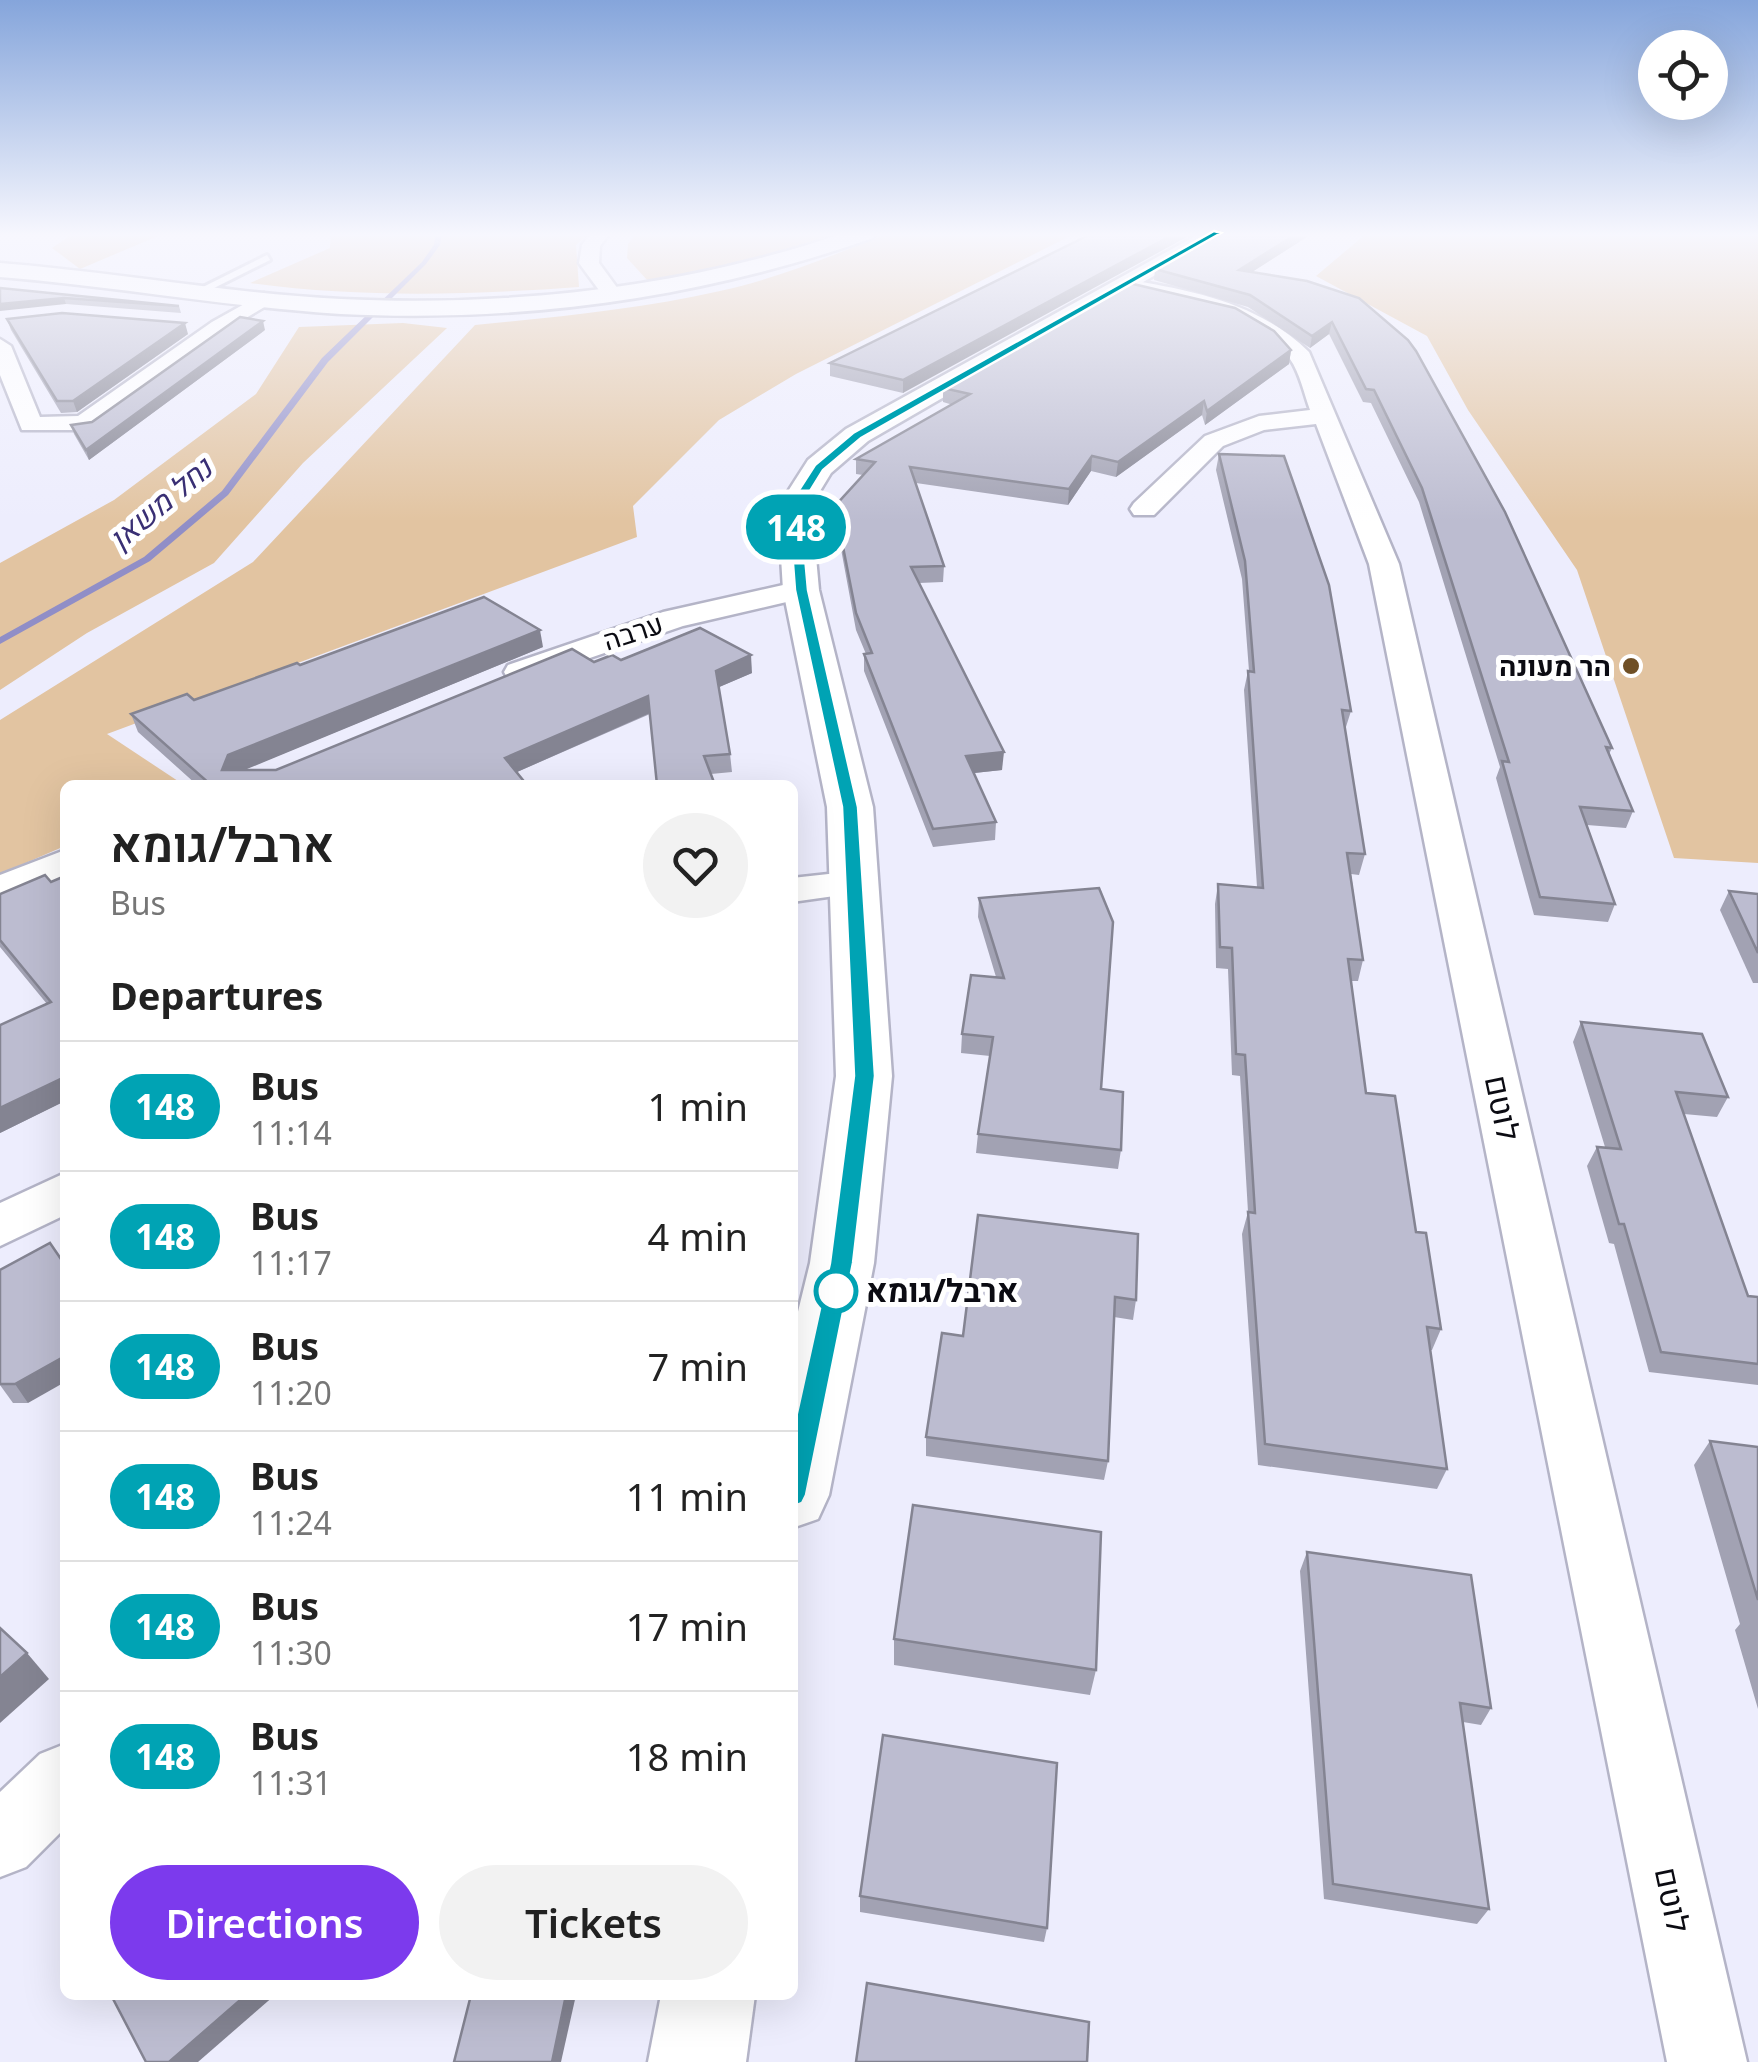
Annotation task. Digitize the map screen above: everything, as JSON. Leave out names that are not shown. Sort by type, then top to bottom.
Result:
[{"type":"street","points":[[0,346],[31,425],[84,423],[214,329]]},
{"type":"street","points":[[798,1467],[842,1263],[864,1076],[850,807],[801,590],[796,524],[801,496],[819,468],[857,435],[1045,329]]},
{"type":"street","name":"לוטם","points":[[1272,329],[1301,357],[1384,564],[1708,2062]]},
{"type":"street","points":[[1144,509],[1214,441],[1259,423],[1326,416]]},
{"type":"street","name":"ערבה","points":[[482,688],[554,658],[674,619],[801,590]]},
{"type":"street","points":[[0,889],[60,864]]},
{"type":"street","points":[[798,889],[856,882]]},
{"type":"street","points":[[0,1226],[60,1195]]},
{"type":"street","points":[[0,1842],[60,1784]]},
{"type":"street","points":[[697,2062],[707,2000]]},
{"type":"shaded area","points":[[298,329],[446,329],[303,463],[214,563],[87,633],[0,690],[0,563],[114,500],[256,394]]},
{"type":"shaded area","points":[[471,329],[885,329],[796,374],[719,420],[633,506],[637,537],[107,734],[176,780],[60,780],[60,848],[0,874],[0,720],[253,562]]},
{"type":"shaded area","points":[[1414,329],[1758,329],[1758,863],[1674,858],[1577,570],[1468,410],[1427,336]]},
{"type":"building","points":[[13,329],[176,329],[73,401],[57,401]]},
{"type":"building","points":[[223,329],[252,329],[86,450],[71,425],[92,422]]},
{"type":"building","points":[[898,329],[997,329],[903,380],[830,363]]},
{"type":"building","points":[[1047,329],[1271,329],[1291,350],[1207,411],[1204,401],[1118,462],[1092,456],[1069,489],[910,467],[944,566],[911,567],[1004,752],[966,756],[996,822],[933,829],[864,654],[872,653],[856,613],[835,506],[875,462],[856,459],[970,394],[943,388]]},
{"type":"building","points":[[1302,329],[1322,329],[1312,336]]},
{"type":"building","points":[[1336,329],[1395,329],[1408,340],[1505,512],[1612,748],[1606,747],[1633,811],[1580,807],[1615,904],[1540,897],[1502,761],[1509,762],[1422,488],[1374,390],[1366,389]]},
{"type":"building","points":[[1219,454],[1284,456],[1329,585],[1351,711],[1342,710],[1365,854],[1347,853],[1363,960],[1348,959],[1366,1093],[1395,1096],[1416,1232],[1426,1233],[1441,1329],[1427,1327],[1447,1469],[1265,1444],[1248,1212],[1255,1213],[1245,1055],[1236,1054],[1232,948],[1220,947],[1218,884],[1263,888],[1248,671],[1254,672],[1245,561]]},
{"type":"building","points":[[484,597],[540,630],[228,755],[222,770],[276,770],[572,649],[594,662],[612,655],[621,660],[700,628],[751,655],[716,671],[730,754],[704,756],[713,780],[656,780],[648,696],[505,758],[523,780],[205,780],[131,714],[187,694],[194,700]]},
{"type":"building","points":[[45,875],[51,882],[60,878],[60,1079],[0,1108],[0,1025],[51,1002],[0,940],[0,894]]},
{"type":"building","points":[[1099,888],[1113,922],[1101,1089],[1123,1092],[1121,1150],[978,1134],[993,1037],[962,1034],[971,975],[1004,978],[979,898]]},
{"type":"building","points":[[1729,891],[1758,894],[1758,953]]},
{"type":"building","points":[[1581,1022],[1702,1034],[1728,1097],[1676,1092],[1748,1296],[1758,1297],[1758,1364],[1661,1352],[1597,1147],[1621,1149]]},
{"type":"building","points":[[978,1215],[1138,1234],[1136,1300],[1115,1297],[1108,1461],[926,1437],[942,1333],[963,1336]]},
{"type":"building","points":[[50,1243],[60,1258],[60,1359],[15,1384],[0,1384],[0,1270]]},
{"type":"building","points":[[1710,1441],[1758,1447],[1758,1600]]},
{"type":"building","points":[[913,1505],[1101,1532],[1096,1670],[894,1639]]},
{"type":"building","points":[[1307,1552],[1471,1575],[1491,1708],[1460,1703],[1489,1909],[1333,1884]]},
{"type":"building","points":[[0,1628],[27,1653],[0,1677]]},
{"type":"building","points":[[883,1735],[1057,1763],[1047,1928],[860,1896]]},
{"type":"building","points":[[867,1983],[1089,2022],[1087,2062],[856,2062]]},
{"type":"building","points":[[114,2000],[240,2000],[169,2062],[146,2062]]},
{"type":"building","points":[[470,2000],[565,2000],[552,2062],[454,2062]]},
{"type":"waterway","name":"נחל משאן","points":[[0,641],[147,559],[225,493],[325,360],[356,329]]},
{"type":"bus line","name":"148","points":[[798,1467],[842,1263],[864,1076],[850,807],[801,590],[796,524],[801,496],[819,468],[857,435],[1046,329]]},
{"type":"place","name":"הר מעונה","points":[[1631,666]]},
{"type":"place","name":"ארבל/גומא","points":[[836,1291]]}]
